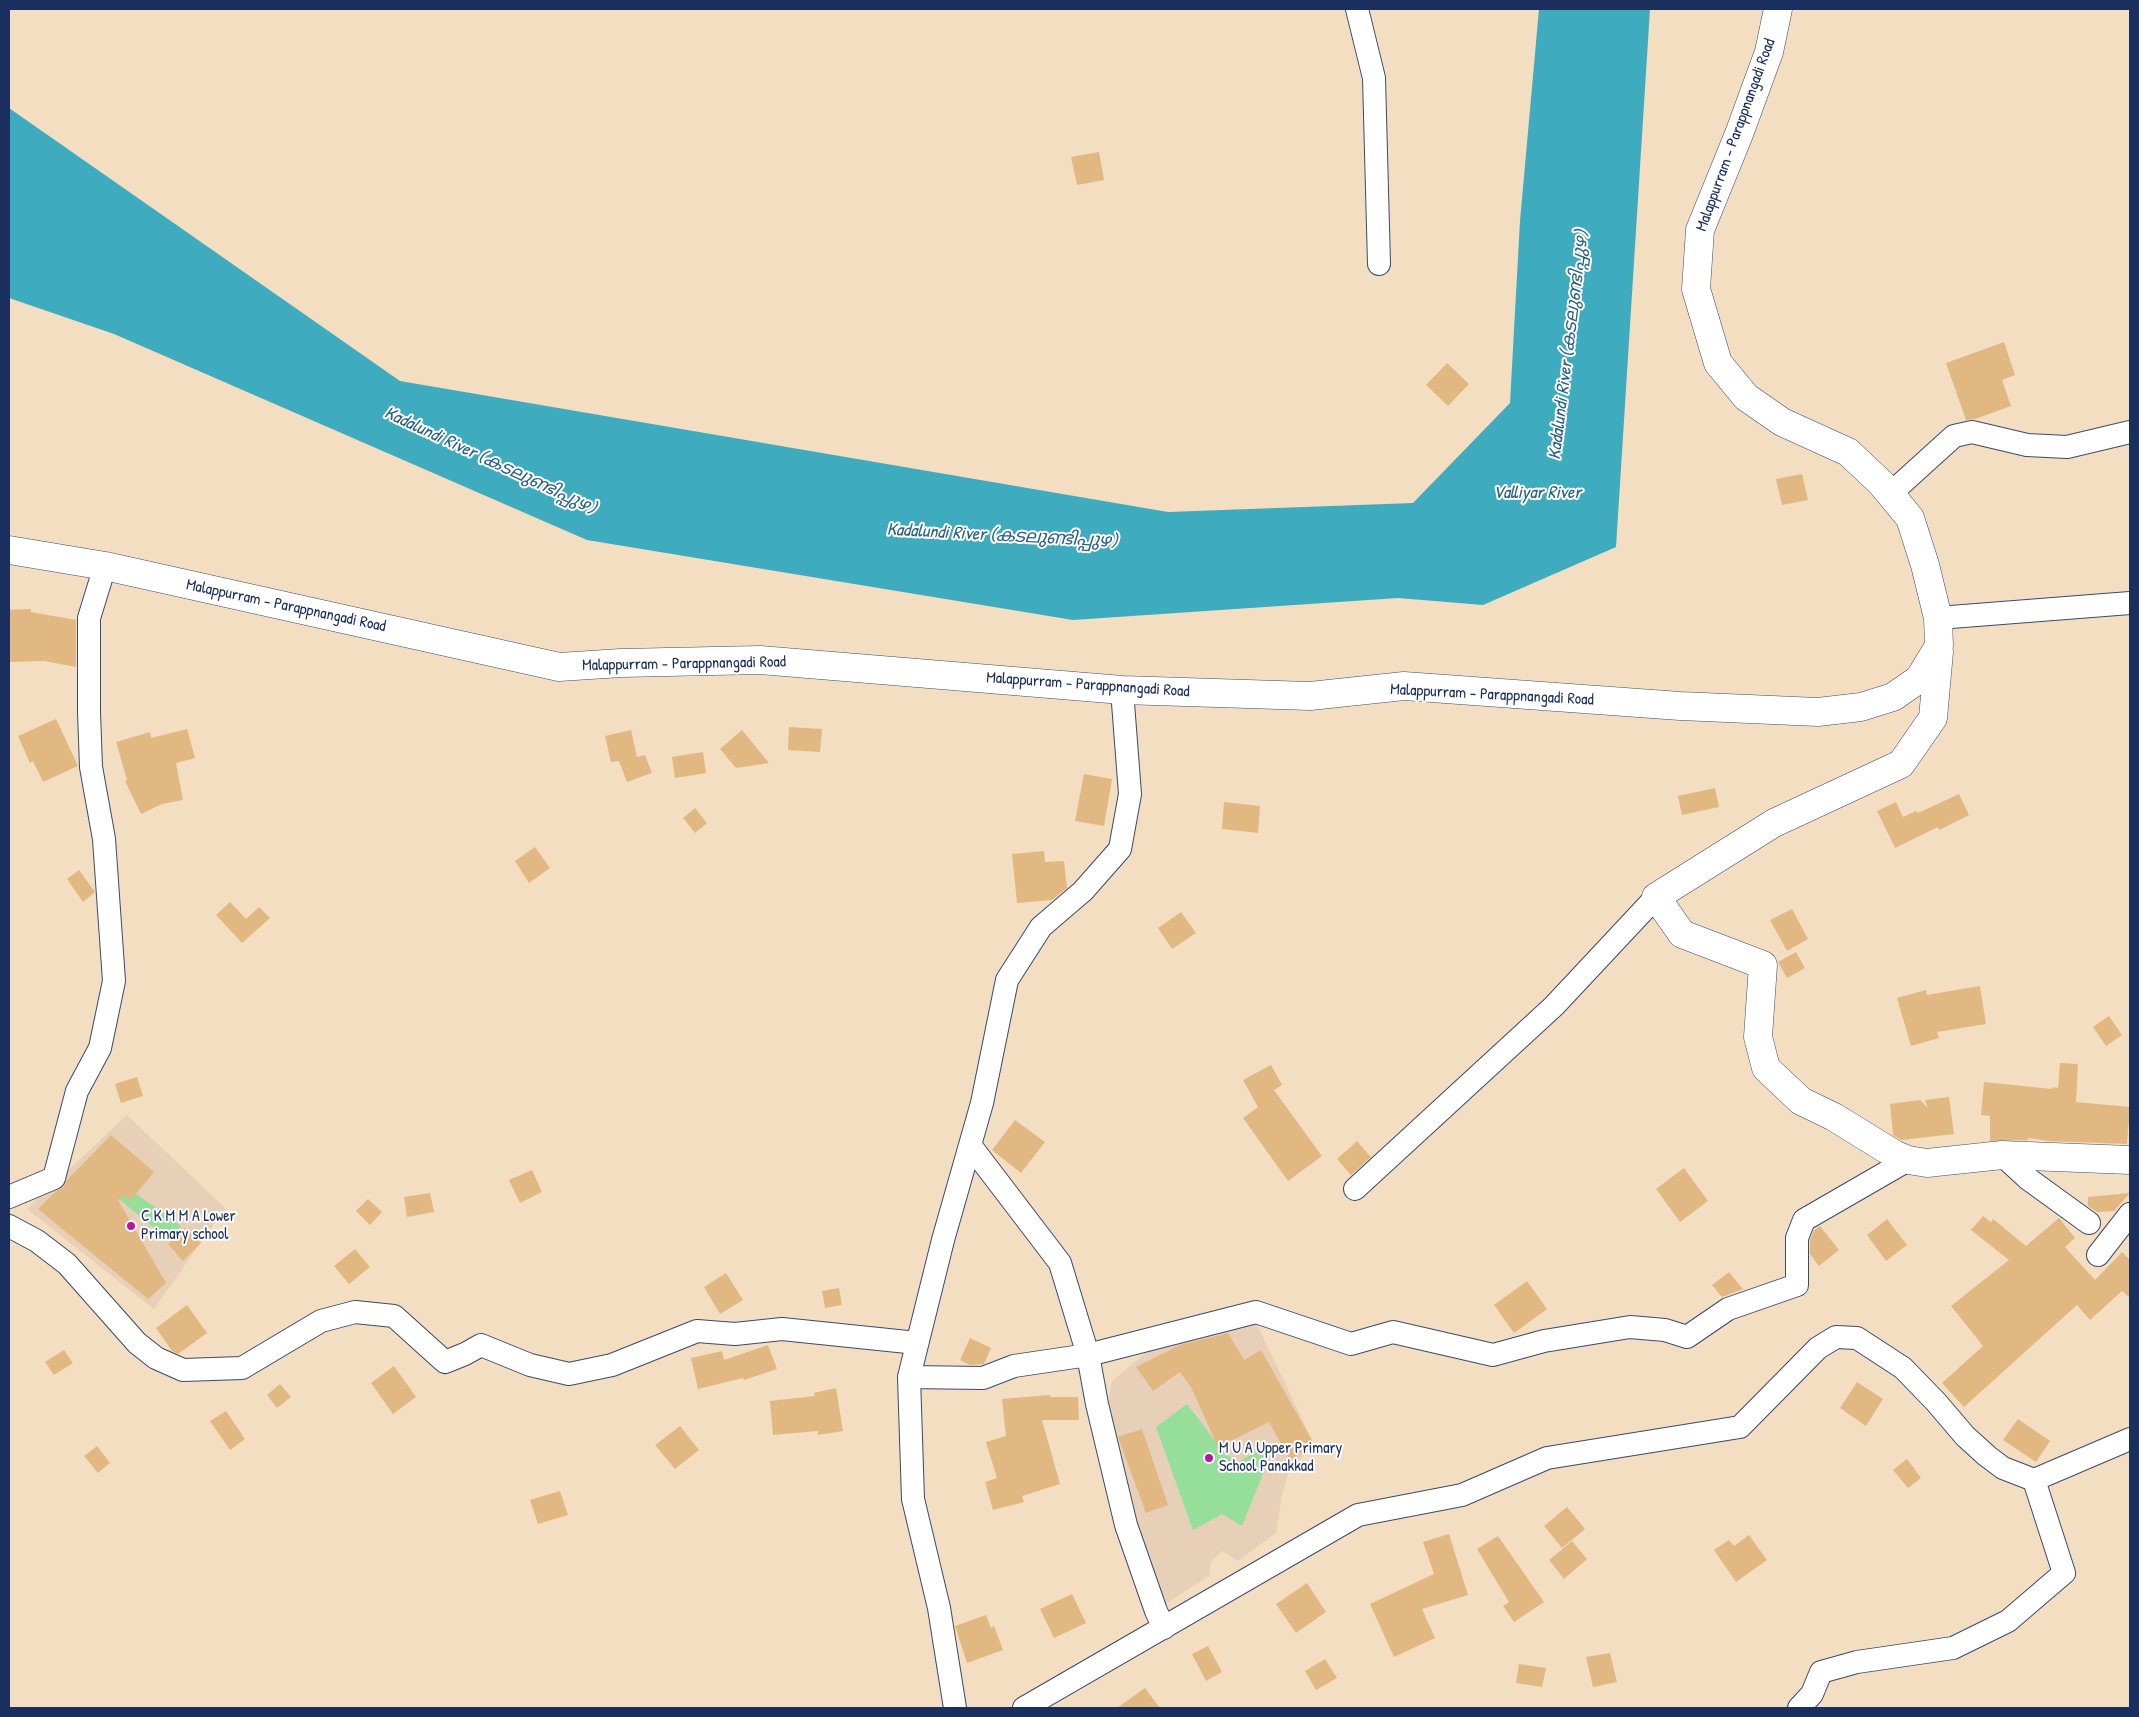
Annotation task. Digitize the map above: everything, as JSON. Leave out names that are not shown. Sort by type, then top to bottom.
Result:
[{"type":"main road","name":"Malappurram - Parappnangadi Road","points":[[9,550],[105,566],[559,668],[621,663],[760,660],[1122,690],[1310,696],[1404,686],[1680,706],[1818,712],[1861,706],[1892,697],[1919,680],[1939,646],[1938,618],[1925,565],[1910,518],[1890,494],[1848,452],[1782,422],[1746,397],[1718,363],[1696,289],[1700,230],[1739,134],[1769,52],[1778,9]]},
{"type":"main road","points":[[1939,646],[1933,718],[1901,764],[1774,823],[1656,898],[1682,934],[1763,965],[1758,1037],[1766,1068],[1801,1101],[1834,1117],[1894,1154],[1908,1160],[1927,1163],[2002,1155],[2130,1160]]},
{"type":"street","points":[[1357,9],[1374,78],[1379,264]]},
{"type":"street","points":[[1890,494],[1954,436],[1972,432],[2027,445],[2067,447],[2130,432]]},
{"type":"street","points":[[9,1197],[54,1178],[77,1091],[100,1048],[114,981],[104,839],[91,767],[89,712],[89,618],[105,566]]},
{"type":"street","points":[[1938,618],[2130,603]]},
{"type":"street","points":[[955,1708],[939,1608],[912,1499],[909,1377],[982,1103],[1007,980],[1041,927],[1082,891],[1120,849],[1130,794],[1122,690]]},
{"type":"street","points":[[1355,1189],[1554,1006],[1656,898]]},
{"type":"street","points":[[970,1145],[1060,1263],[1088,1355],[1097,1404],[1126,1526],[1156,1611],[1164,1628]]},
{"type":"street","points":[[2002,1155],[2027,1178],[2089,1223]]},
{"type":"street","points":[[909,1377],[983,1378],[1014,1366],[1088,1355],[1256,1312],[1351,1344],[1393,1332],[1493,1355],[1544,1341],[1630,1328],[1666,1330],[1687,1337],[1728,1309],[1797,1285],[1797,1238],[1804,1220],[1908,1160]]},
{"type":"street","points":[[2098,1255],[2130,1214]]},
{"type":"street","points":[[9,1226],[37,1241],[68,1264],[137,1343],[156,1358],[182,1370],[242,1368],[321,1321],[355,1312],[394,1316],[445,1362],[481,1345],[530,1365],[568,1374],[612,1365],[697,1331],[735,1334],[782,1329],[917,1343]]},
{"type":"street","points":[[1024,1708],[1358,1515],[1462,1495],[1547,1458],[1740,1427],[1818,1348],[1836,1337],[1857,1338],[1903,1368],[1965,1436],[1986,1456],[2002,1468],[2034,1480],[2130,1439]]},
{"type":"street","points":[[1799,1708],[1812,1694],[1821,1672],[1857,1662],[1953,1648],[2008,1621],[2064,1573],[2034,1480]]},
{"type":"shaded area","name":"C K M M A Lower Primary school","points":[[127,1115],[225,1208],[154,1309],[27,1209]]},
{"type":"shaded area","name":"M U A Upper Primary School Panakkad","points":[[1252,1314],[1314,1444],[1288,1473],[1276,1533],[1238,1561],[1222,1551],[1211,1562],[1209,1576],[1164,1605],[1138,1537],[1106,1416],[1112,1381],[1162,1339]]},
{"type":"green space","points":[[109,1174],[181,1226],[166,1238],[101,1184]]},
{"type":"green space","points":[[1187,1404],[1225,1454],[1238,1462],[1259,1450],[1268,1461],[1242,1526],[1222,1514],[1193,1530],[1156,1427]]},
{"type":"water","name":"Valliyar River","points":[[1539,9],[1650,9],[1616,547],[1483,605],[1398,598],[1073,620],[587,540],[114,334],[9,298],[9,108],[400,381],[1168,512],[1413,503],[1510,403],[1520,221]]},
{"type":"building","points":[[1099,152],[1104,180],[1077,185],[1071,157]]},
{"type":"building","points":[[2004,342],[2015,375],[2002,380],[2011,406],[1975,419],[1966,420],[1946,363]]},
{"type":"building","points":[[1447,363],[1469,384],[1448,406],[1426,385]]},
{"type":"building","points":[[1802,474],[1808,500],[1782,505],[1776,479]]},
{"type":"building","points":[[31,609],[31,612],[76,620],[76,667],[44,661],[9,662],[9,610]]},
{"type":"building","points":[[56,719],[78,766],[43,782],[33,761],[30,763],[18,736]]},
{"type":"building","points":[[789,727],[822,729],[820,752],[788,750]]},
{"type":"building","points":[[187,729],[195,758],[176,763],[183,800],[162,804],[141,814],[125,781],[127,780],[116,742],[150,732],[151,738]]},
{"type":"building","points":[[631,730],[637,757],[645,755],[652,773],[627,782],[619,761],[611,762],[605,736]]},
{"type":"building","points":[[742,730],[769,763],[736,768],[720,749]]},
{"type":"building","points":[[703,752],[706,773],[675,778],[672,757]]},
{"type":"building","points":[[1084,774],[1112,779],[1104,826],[1075,821]]},
{"type":"building","points":[[1715,788],[1719,807],[1682,815],[1678,796]]},
{"type":"building","points":[[1959,794],[1969,815],[1939,830],[1938,827],[1895,848],[1877,811],[1896,802],[1903,817],[1916,811],[1918,813]]},
{"type":"building","points":[[1224,802],[1260,806],[1258,833],[1222,829]]},
{"type":"building","points":[[695,808],[707,823],[695,833],[683,818]]},
{"type":"building","points":[[535,847],[550,868],[529,883],[515,861]]},
{"type":"building","points":[[1044,851],[1045,862],[1064,861],[1067,888],[1052,900],[1017,903],[1012,854]]},
{"type":"building","points":[[79,870],[95,892],[83,902],[67,879]]},
{"type":"building","points":[[230,902],[246,919],[259,907],[270,918],[242,943],[216,915]]},
{"type":"building","points":[[1792,909],[1808,939],[1787,951],[1770,920]]},
{"type":"building","points":[[1181,912],[1196,933],[1172,949],[1158,928]]},
{"type":"building","points":[[1796,952],[1805,968],[1787,978],[1778,962]]},
{"type":"building","points":[[1980,986],[1986,1024],[1937,1032],[1939,1038],[1911,1046],[1897,998],[1926,990],[1927,995]]},
{"type":"building","points":[[2109,1016],[2122,1035],[2106,1046],[2093,1027]]},
{"type":"building","points":[[2060,1063],[2078,1064],[2076,1102],[2130,1107],[2127,1144],[2049,1141],[2028,1138],[2028,1140],[1990,1141],[1990,1116],[1981,1115],[1984,1082],[2058,1088]]},
{"type":"building","points":[[1271,1065],[1282,1085],[1274,1090],[1322,1156],[1288,1181],[1243,1118],[1258,1107],[1243,1080]]},
{"type":"building","points":[[137,1077],[143,1096],[121,1103],[115,1084]]},
{"type":"building","points":[[1949,1097],[1954,1134],[1901,1140],[1893,1135],[1890,1104],[1920,1100],[1928,1108],[1925,1100]]},
{"type":"building","points":[[1015,1120],[1045,1142],[1021,1173],[992,1150]]},
{"type":"building","points":[[111,1135],[154,1172],[130,1201],[125,1195],[118,1200],[166,1283],[148,1299],[38,1209],[56,1191],[64,1187],[67,1180]]},
{"type":"building","points":[[1357,1141],[1371,1157],[1351,1175],[1337,1159]]},
{"type":"building","points":[[1684,1168],[1708,1201],[1680,1222],[1656,1189]]},
{"type":"building","points":[[532,1170],[542,1192],[520,1203],[509,1180]]},
{"type":"building","points":[[430,1193],[434,1212],[407,1217],[404,1197]]},
{"type":"building","points":[[2130,1193],[2114,1211],[2097,1212],[2088,1206],[2088,1197]]},
{"type":"building","points":[[368,1199],[382,1212],[370,1225],[356,1211]]},
{"type":"building","points":[[1983,1216],[1991,1222],[1993,1219],[2026,1246],[2059,1218],[2075,1238],[2065,1247],[2095,1280],[2122,1252],[2130,1260],[2130,1298],[2122,1291],[2090,1320],[2077,1305],[1964,1407],[1942,1383],[1983,1346],[1951,1306],[2009,1260],[1971,1230]]},
{"type":"building","points":[[1887,1219],[1907,1245],[1886,1261],[1867,1235]]},
{"type":"building","points":[[1820,1226],[1839,1250],[1819,1266],[1810,1254],[1810,1240],[1814,1230]]},
{"type":"building","points":[[184,1228],[201,1243],[183,1261],[168,1244]]},
{"type":"building","points":[[355,1249],[370,1267],[349,1284],[334,1266]]},
{"type":"building","points":[[1729,1272],[1743,1289],[1722,1297],[1712,1285]]},
{"type":"building","points":[[726,1273],[743,1300],[720,1314],[704,1287]]},
{"type":"building","points":[[1527,1281],[1547,1309],[1514,1333],[1494,1305]]},
{"type":"building","points":[[839,1288],[842,1305],[825,1308],[822,1291]]},
{"type":"building","points":[[187,1305],[207,1333],[178,1354],[172,1351],[156,1328]]},
{"type":"building","points":[[1228,1333],[1244,1360],[1261,1350],[1314,1444],[1290,1460],[1269,1422],[1218,1447],[1191,1387],[1180,1372],[1153,1391],[1136,1367],[1180,1345]]},
{"type":"building","points":[[970,1338],[991,1348],[984,1364],[970,1365],[960,1360]]},
{"type":"building","points":[[768,1345],[777,1369],[744,1380],[743,1378],[698,1389],[691,1358],[722,1351],[724,1360]]},
{"type":"building","points":[[64,1350],[73,1363],[54,1375],[45,1362]]},
{"type":"building","points":[[394,1366],[416,1397],[393,1414],[371,1383]]},
{"type":"building","points":[[1857,1382],[1883,1399],[1866,1426],[1840,1408]]},
{"type":"building","points":[[280,1384],[291,1397],[277,1408],[267,1395]]},
{"type":"building","points":[[836,1388],[843,1431],[818,1435],[818,1431],[773,1435],[770,1401],[815,1396],[814,1393]]},
{"type":"building","points":[[1050,1395],[1050,1397],[1078,1397],[1079,1420],[1042,1420],[1060,1484],[1022,1496],[1024,1502],[993,1510],[985,1482],[997,1478],[986,1442],[1006,1436],[1002,1399]]},
{"type":"building","points":[[226,1411],[245,1439],[230,1450],[210,1421]]},
{"type":"building","points":[[2018,1419],[2050,1441],[2036,1462],[2003,1440]]},
{"type":"building","points":[[680,1426],[699,1450],[675,1469],[655,1445]]},
{"type":"building","points":[[1142,1429],[1168,1505],[1146,1513],[1118,1437]]},
{"type":"building","points":[[97,1446],[110,1463],[98,1473],[84,1456]]},
{"type":"building","points":[[1907,1459],[1921,1478],[1908,1488],[1893,1470]]},
{"type":"building","points":[[560,1491],[568,1515],[538,1524],[530,1500]]},
{"type":"building","points":[[1567,1507],[1585,1529],[1562,1548],[1544,1526]]},
{"type":"building","points":[[1449,1534],[1468,1595],[1422,1609],[1435,1638],[1394,1657],[1370,1604],[1434,1574],[1423,1542]]},
{"type":"building","points":[[1749,1535],[1767,1560],[1736,1582],[1714,1550],[1729,1540],[1734,1546]]},
{"type":"building","points":[[1498,1536],[1544,1602],[1514,1622],[1503,1606],[1509,1602],[1477,1549]]},
{"type":"building","points":[[1572,1541],[1587,1559],[1564,1579],[1549,1560]]},
{"type":"building","points":[[1307,1583],[1326,1612],[1296,1633],[1276,1604]]},
{"type":"building","points":[[1072,1594],[1086,1623],[1054,1638],[1040,1609]]},
{"type":"building","points":[[986,1615],[991,1628],[994,1626],[1003,1650],[967,1663],[955,1626]]},
{"type":"building","points":[[1208,1646],[1222,1672],[1206,1681],[1192,1654]]},
{"type":"building","points":[[1610,1653],[1617,1682],[1593,1687],[1586,1657]]},
{"type":"building","points":[[1325,1659],[1337,1678],[1316,1690],[1305,1671]]},
{"type":"building","points":[[1519,1664],[1546,1668],[1542,1687],[1516,1683]]},
{"type":"building","points":[[1145,1688],[1160,1708],[1117,1708]]},
{"type":"place","name":"C K M M A Lower Primary school","points":[[131,1226]]},
{"type":"place","name":"M U A Upper Primary School Panakkad","points":[[1209,1458]]},
{"type":"water label","name":"Kadalundi River (കടലുണ്ടിപ്പുഴ)","points":[[1569,345]]},
{"type":"water label","name":"Kadalundi River (കടലുണ്ടിപ്പുഴ)","points":[[490,461]]},
{"type":"water label","name":"Kadalundi River (കടലുണ്ടിപ്പുഴ)","points":[[1002,536]]}]
